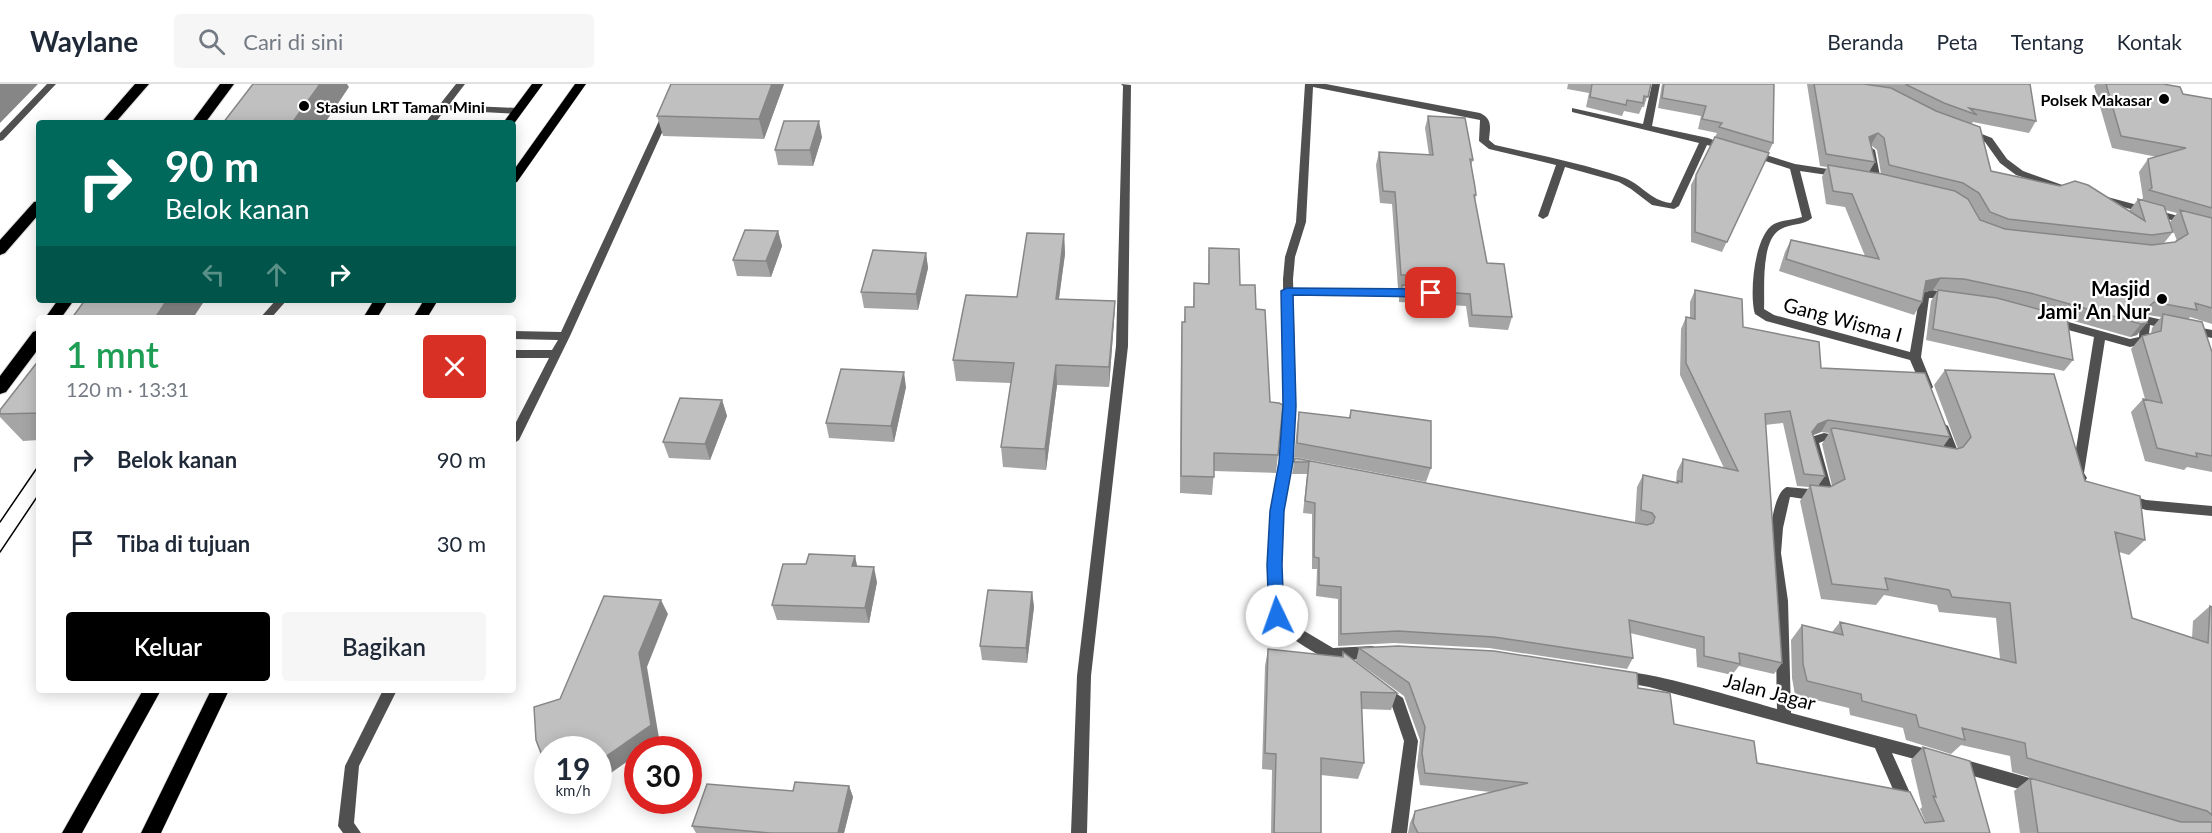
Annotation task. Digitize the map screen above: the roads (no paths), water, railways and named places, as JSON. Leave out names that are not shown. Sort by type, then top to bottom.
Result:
[{"type":"highway","points":[[111,120],[142,84]]},
{"type":"highway","points":[[200,120],[227,84]]},
{"type":"highway","points":[[0,250],[36,208]]},
{"type":"highway","points":[[0,388],[36,340]]},
{"type":"main road","points":[[511,120],[538,84]]},
{"type":"main road","points":[[516,175],[581,84]]},
{"type":"main road","points":[[72,833],[150,693]]},
{"type":"main road","points":[[151,833],[219,693]]},
{"type":"street","points":[[0,138],[52,84]]},
{"type":"street","points":[[433,120],[461,84]]},
{"type":"street","points":[[516,434],[565,336],[680,84]]},
{"type":"street","points":[[1079,833],[1084,676],[1122,346],[1127,86],[1125,84]]},
{"type":"street","points":[[1350,668],[1332,654],[1296,633],[1277,616],[1274,565],[1277,511],[1292,463],[1287,291],[1290,257],[1301,222],[1311,84],[1477,115],[1484,118],[1486,123],[1484,141],[1486,144],[1625,180],[1645,198],[1657,204],[1674,206],[1705,140]]},
{"type":"street","points":[[1647,126],[1656,84]]},
{"type":"street","points":[[444,107],[518,111]]},
{"type":"street","points":[[1575,110],[1705,140],[1794,167],[1853,177]]},
{"type":"street","points":[[1955,128],[1989,140],[1996,155],[2009,169],[2020,175],[2077,191]]},
{"type":"street","points":[[1864,179],[1881,182],[1870,150]]},
{"type":"street","points":[[1543,216],[1561,164]]},
{"type":"street","name":"Gang Wisma I","points":[[1794,167],[1807,218],[1797,224],[1780,225],[1769,232],[1762,249],[1759,311],[1770,318],[1915,357]]},
{"type":"street","points":[[2089,195],[2212,228]]},
{"type":"street","points":[[2160,213],[2164,224]]},
{"type":"street","points":[[1287,291],[1431,293]]},
{"type":"street","points":[[1932,399],[1915,357],[1924,296],[1926,294],[1962,297]]},
{"type":"street","points":[[268,315],[279,303]]},
{"type":"street","points":[[2042,319],[2130,343],[2140,343],[2144,340],[2145,320],[2212,334]]},
{"type":"street","points":[[516,335],[565,336]]},
{"type":"street","points":[[2089,485],[2082,481],[2078,474],[2100,335]]},
{"type":"street","points":[[516,354],[556,354]]},
{"type":"street","points":[[1927,456],[1946,458],[1951,453],[1939,419]]},
{"type":"street","points":[[1784,716],[1781,601],[1775,553],[1777,528],[1784,495],[1791,492],[1824,495],[1827,493],[1813,443],[1815,440],[1824,437],[1856,443]]},
{"type":"street","points":[[2112,495],[2146,505],[2212,511]]},
{"type":"street","points":[[1332,654],[1384,651]]},
{"type":"street","name":"Jalan Jagar","points":[[1603,674],[1648,681],[1784,716],[2054,792]]},
{"type":"street","points":[[1369,681],[1398,702],[1411,741],[1399,833]]},
{"type":"street","points":[[353,833],[346,826],[352,766],[388,693]]},
{"type":"street","points":[[1880,742],[1920,833]]},
{"type":"tram line","points":[[0,522],[36,469]]},
{"type":"tram line","points":[[0,552],[36,498]]},
{"type":"place","name":"Polsek Makasar","points":[[2164,99]]},
{"type":"place","name":"Stasiun LRT Taman Mini","points":[[304,106]]},
{"type":"place","name":"Masjid Jami' An Nur","points":[[2162,299]]}]
